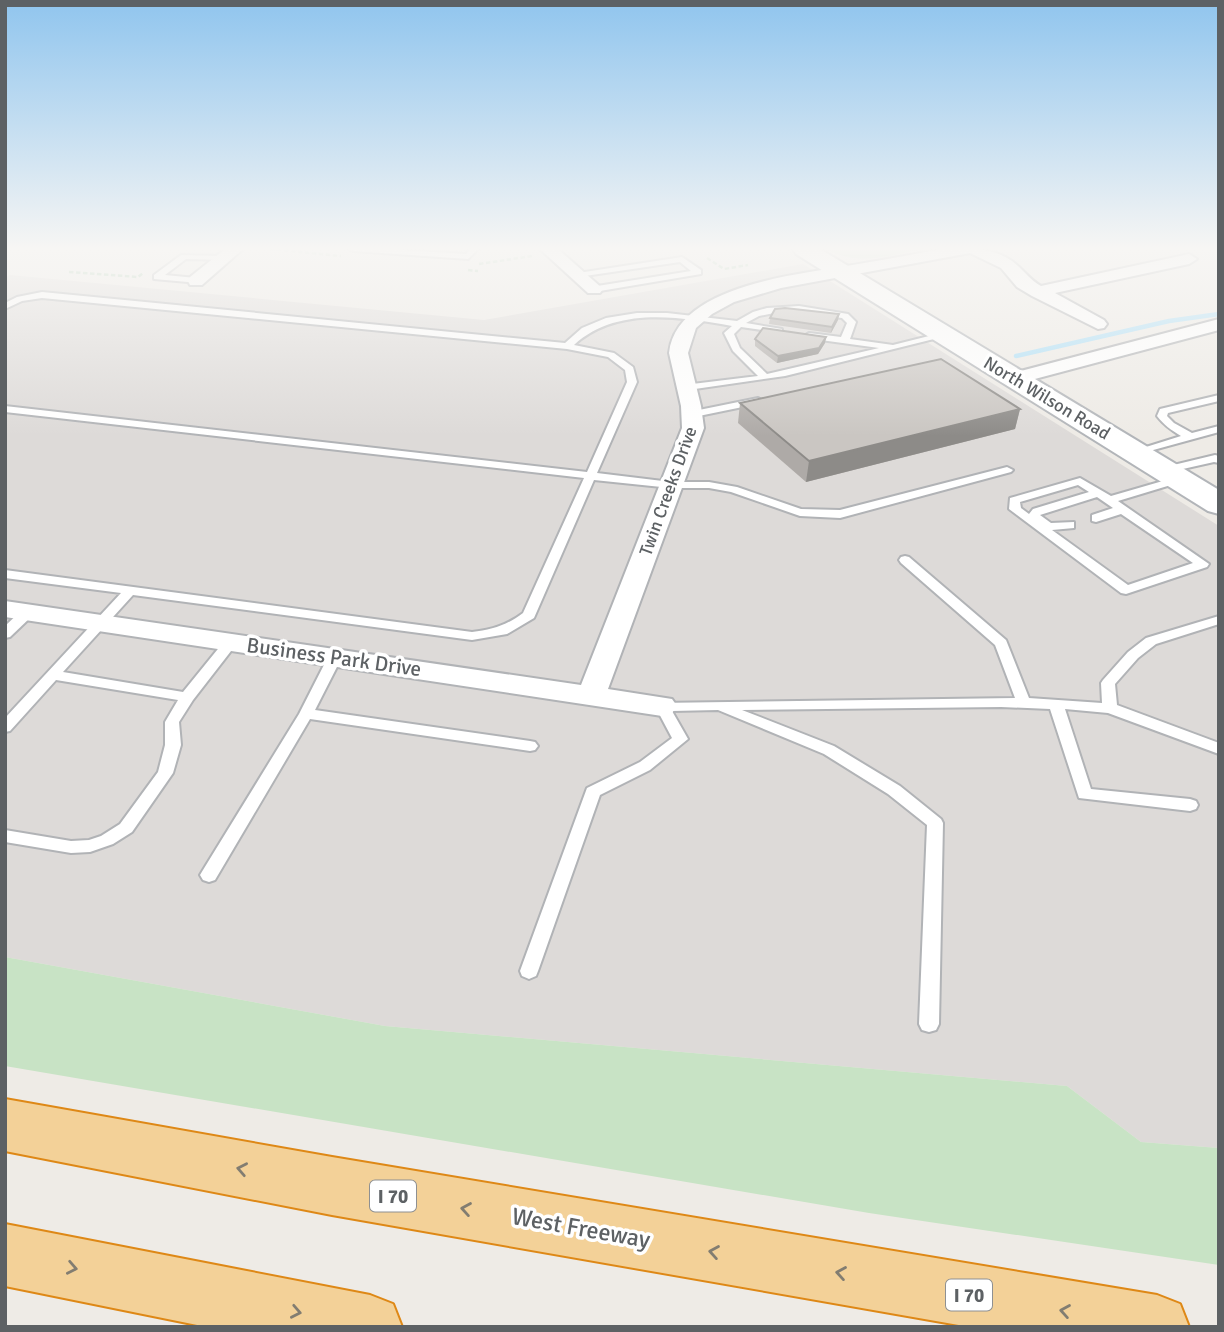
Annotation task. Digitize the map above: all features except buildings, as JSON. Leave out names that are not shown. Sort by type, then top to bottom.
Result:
[{"type":"highway","name":"West Freeway","points":[[5,1125],[332,1186],[1157,1327]]},
{"type":"highway","points":[[5,1255],[370,1327]]},
{"type":"main road","name":"North Wilson Road","points":[[905,311],[1219,504]]},
{"type":"street","points":[[695,319],[706,311]]},
{"type":"street","points":[[1074,311],[1098,324]]},
{"type":"street","name":"Twin Creeks Drive","points":[[592,694],[693,428],[694,414],[678,357],[678,345],[695,319]]},
{"type":"street","points":[[1016,378],[1219,324]]},
{"type":"street","name":"Business Park Drive","points":[[16,611],[662,706]]},
{"type":"lane","points":[[5,573],[129,592],[472,636],[491,635],[511,629],[529,615],[632,382],[630,369],[611,355],[567,346],[208,311]]},
{"type":"lane","points":[[761,311],[736,325],[729,333],[731,342],[765,377]]},
{"type":"lane","points":[[817,311],[845,316],[852,322],[844,341]]},
{"type":"lane","points":[[567,346],[578,334],[612,320],[646,315],[695,319],[790,333]]},
{"type":"lane","points":[[804,335],[891,347]]},
{"type":"lane","points":[[688,387],[725,385],[828,365],[944,335]]},
{"type":"lane","points":[[694,414],[775,397]]},
{"type":"lane","points":[[1191,437],[1170,425],[1162,416],[1164,411],[1219,398]]},
{"type":"lane","points":[[5,409],[671,485],[709,485],[733,489],[800,512],[840,514],[1007,470]]},
{"type":"lane","points":[[1135,452],[1219,429]]},
{"type":"lane","points":[[1109,500],[1217,458]]},
{"type":"lane","points":[[1080,481],[1109,500],[1203,564],[1126,590],[1015,509],[1014,500],[1080,481]]},
{"type":"lane","points":[[1070,525],[1056,528],[1045,526],[1034,515],[1037,511],[1098,492]]},
{"type":"lane","points":[[1096,517],[1123,509]]},
{"type":"lane","points":[[905,560],[1000,643],[1024,703]]},
{"type":"lane","points":[[5,727],[129,592]]},
{"type":"lane","points":[[5,634],[16,611]]},
{"type":"lane","points":[[1110,708],[1108,683],[1133,655],[1151,641],[1219,620]]},
{"type":"lane","points":[[5,836],[71,847],[90,846],[125,828],[153,793],[164,773],[173,745],[172,722],[187,696],[231,642]]},
{"type":"lane","points":[[209,875],[306,714],[335,657]]},
{"type":"lane","points":[[52,675],[187,696]]},
{"type":"lane","points":[[529,971],[593,792],[645,766],[680,738],[662,706],[1024,703],[1110,708],[1219,750]]},
{"type":"lane","points":[[1056,704],[1085,794],[1190,804]]},
{"type":"lane","points":[[716,705],[829,750],[894,790],[935,823],[929,1024]]},
{"type":"lane","points":[[306,714],[530,746]]},
{"type":"shaded area","points":[[5,311],[391,311],[484,320],[534,311],[878,311],[1219,526],[1219,1148],[1141,1142],[1067,1086],[385,1026],[5,957]]},
{"type":"green space","points":[[5,957],[385,1026],[1067,1086],[1141,1142],[1219,1148],[1219,1265],[869,1213],[5,1066]]},
{"type":"waterway","points":[[1016,356],[1169,321],[1219,314]]}]
